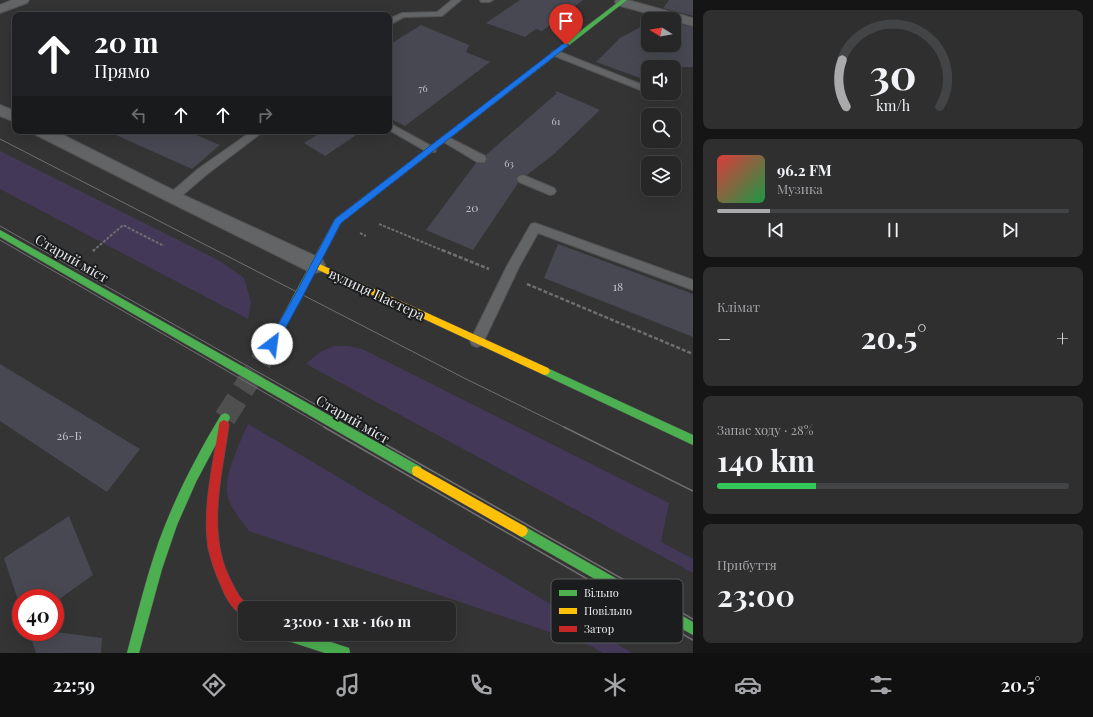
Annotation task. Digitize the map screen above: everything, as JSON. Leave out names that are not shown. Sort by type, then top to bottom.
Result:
[{"type":"main road","points":[[272,344],[338,221],[623,1]]},
{"type":"main road","name":"Старий міст","points":[[0,233],[606,579]]},
{"type":"main road","name":"вулиця Пастера","points":[[315,265],[693,440]]},
{"type":"main road","points":[[133,653],[160,558],[182,499],[203,455],[225,418],[212,514],[214,550],[224,583],[238,603]]},
{"type":"main road","name":"Старий міст","points":[[683,623],[693,629]]},
{"type":"main road","points":[[308,641],[344,653]]},
{"type":"street","points":[[0,9],[23,0]]},
{"type":"street","points":[[623,1],[693,22]]},
{"type":"street","points":[[0,110],[12,116]]},
{"type":"street","name":"вулиця Пастера","points":[[48,134],[173,198],[315,265]]},
{"type":"lane","points":[[392,21],[402,15],[439,14],[457,0]]},
{"type":"lane","points":[[484,0],[489,0]]},
{"type":"lane","points":[[555,53],[641,87]]},
{"type":"lane","points":[[392,128],[431,150]]},
{"type":"lane","points":[[173,198],[202,172],[255,134]]},
{"type":"lane","points":[[446,139],[481,159]]},
{"type":"lane","points":[[523,179],[550,191]]},
{"type":"lane","points":[[477,341],[508,276],[535,227],[693,285]]},
{"type":"path","points":[[379,224],[508,276],[693,354]]},
{"type":"path","points":[[93,251],[123,225],[164,246]]},
{"type":"shaded area","points":[[0,151],[220,261],[244,278],[251,302],[248,319],[0,189]]},
{"type":"shaded area","points":[[334,346],[348,346],[362,349],[669,503],[661,542],[693,559],[693,573],[306,364],[320,352]]},
{"type":"shaded area","points":[[248,424],[551,605],[551,633],[249,531],[230,503],[227,493],[228,476],[237,449]]},
{"type":"shaded area","points":[[582,643],[615,643],[632,653],[603,653]]},
{"type":"building","points":[[520,0],[583,0],[542,31],[536,29],[525,37],[486,23]]},
{"type":"building","points":[[669,0],[693,0],[693,16],[681,12],[663,8]]},
{"type":"building","points":[[681,24],[693,27],[693,67],[681,67],[681,60],[641,60],[641,78],[596,62],[620,38],[641,27],[641,52],[681,52]]},
{"type":"building","points":[[421,25],[469,45],[466,52],[490,62],[405,126],[392,120],[392,43]]},
{"type":"building","points":[[556,91],[600,110],[554,154],[527,175],[518,175],[516,180],[518,183],[473,250],[426,230],[476,163],[486,163],[486,155],[556,94]]},
{"type":"building","points":[[114,134],[194,134],[220,145],[192,169]]},
{"type":"building","points":[[318,134],[358,134],[325,156],[304,143]]},
{"type":"building","points":[[558,244],[693,294],[693,337],[544,278]]},
{"type":"building","points":[[0,364],[140,449],[107,492],[0,421]]},
{"type":"building","points":[[69,516],[93,575],[64,596],[64,589],[14,589],[4,558]]},
{"type":"building","points":[[64,633],[102,638],[101,653],[36,653],[32,641],[64,641]]},
{"type":"tunnel","points":[[225,418],[272,344]]},
{"type":"tram line","points":[[0,139],[464,378],[566,428]]},
{"type":"tram line","points":[[0,226],[357,428]]},
{"type":"tram line","points":[[0,240],[326,428]]},
{"type":"tram line","points":[[324,427],[587,579]]},
{"type":"tram line","points":[[355,427],[623,579]]},
{"type":"tram line","points":[[564,427],[693,491]]},
{"type":"tram line","points":[[683,613],[693,619]]},
{"type":"tram line","points":[[683,634],[693,640]]},
{"type":"traffic: fast","points":[[272,344],[338,221],[624,0]]},
{"type":"traffic: fast","points":[[0,233],[417,471]]},
{"type":"traffic: fast","points":[[545,371],[693,440]]},
{"type":"traffic: fast","points":[[133,653],[156,569],[177,509],[225,418]]},
{"type":"traffic: fast","points":[[522,531],[606,579]]},
{"type":"traffic: fast","points":[[683,623],[693,629]]},
{"type":"traffic: fast","points":[[308,641],[344,653]]},
{"type":"traffic: slow","points":[[315,265],[545,371]]},
{"type":"traffic: slow","points":[[417,471],[522,531]]},
{"type":"traffic: jam","points":[[224,425],[215,486],[212,527],[214,547],[219,567],[232,596],[238,603]]},
{"type":"route","points":[[272,344],[338,221],[566,45]]}]
